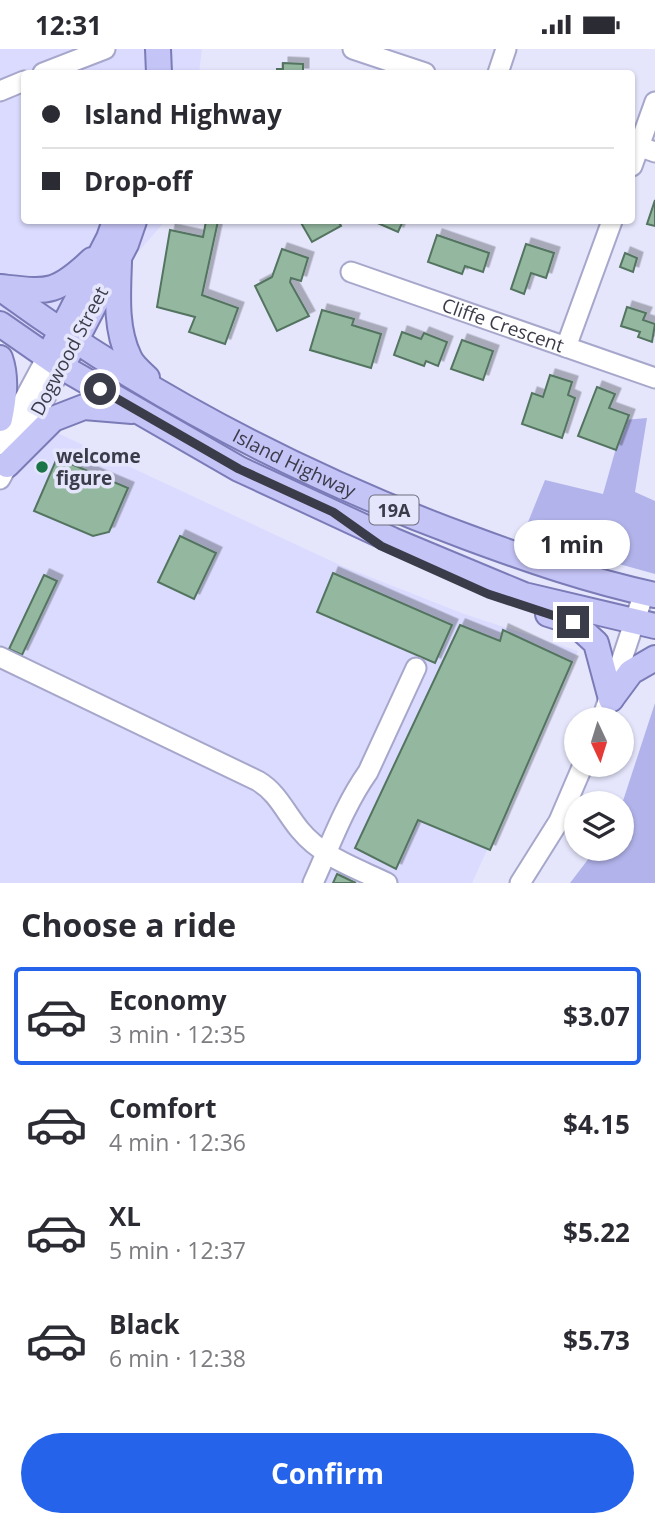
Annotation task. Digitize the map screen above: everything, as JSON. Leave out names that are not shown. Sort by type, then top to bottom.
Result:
[{"type":"main road","points":[[144,49],[145,70]]},
{"type":"main road","points":[[158,49],[159,70]]},
{"type":"main road","name":"Dogwood Street","points":[[111,254],[115,224]]},
{"type":"main road","name":"Dogwood Street","points":[[55,362],[111,254],[132,224]]},
{"type":"main road","points":[[0,288],[44,292],[71,280],[111,254],[122,339],[130,359],[158,391]]},
{"type":"main road","name":"Island Highway","points":[[0,288],[68,337],[232,435],[392,510],[552,569],[650,594]]},
{"type":"main road","name":"Island Highway","points":[[0,324],[55,362],[239,469],[392,540],[524,594],[645,624]]},
{"type":"main road","points":[[0,358],[5,393],[0,419]]},
{"type":"main road","points":[[2,463],[53,419],[84,407],[140,411]]},
{"type":"main road","points":[[333,512],[393,552],[488,594],[573,622],[596,643],[606,707]]},
{"type":"main road","points":[[607,707],[631,672],[655,658]]},
{"type":"street","points":[[51,70],[105,49]]},
{"type":"street","points":[[353,49],[416,70]]},
{"type":"street","points":[[499,70],[506,49]]},
{"type":"street","points":[[0,91],[21,82]]},
{"type":"street","points":[[642,148],[655,102]]},
{"type":"street","points":[[566,347],[611,224]]},
{"type":"street","name":"Cliffe Crescent","points":[[351,272],[655,378]]},
{"type":"street","name":"Dogwood Street","points":[[2,463],[55,362]]},
{"type":"street","points":[[607,707],[645,624],[650,594]]},
{"type":"street","points":[[0,657],[258,781],[278,796],[300,830],[326,854],[387,883]]},
{"type":"street","points":[[313,883],[334,834],[368,772],[416,668]]},
{"type":"street","points":[[520,883],[559,821],[578,777]]},
{"type":"shaded area","points":[[0,49],[202,49],[199,70],[21,70],[21,224],[162,224],[47,357],[0,323]]},
{"type":"shaded area","points":[[0,390],[53,431],[342,566],[464,614],[578,651],[472,883],[0,883]]},
{"type":"shaded area","points":[[647,418],[635,492],[655,501],[655,574],[522,537],[545,480],[603,494],[624,420]]},
{"type":"shaded area","points":[[655,703],[655,883],[570,883],[587,861],[634,861],[634,791],[626,791],[631,777],[634,777],[634,767]]},
{"type":"building","points":[[283,63],[303,64],[303,70],[277,70],[283,69]]},
{"type":"building","points":[[655,200],[655,226],[647,224]]},
{"type":"building","points":[[205,224],[217,224],[202,295],[238,308],[225,344],[189,332],[195,317],[157,307],[170,230],[203,237]]},
{"type":"building","points":[[302,224],[341,226],[312,242]]},
{"type":"building","points":[[380,224],[402,224],[398,232]]},
{"type":"building","points":[[437,235],[489,253],[483,272],[465,266],[462,274],[428,262]]},
{"type":"building","points":[[526,244],[554,253],[546,278],[531,273],[524,294],[511,289]]},
{"type":"building","points":[[282,249],[308,258],[301,281],[291,278],[290,282],[309,316],[277,331],[255,286],[272,277]]},
{"type":"building","points":[[625,253],[637,258],[633,272],[620,267]]},
{"type":"building","points":[[627,307],[646,313],[643,320],[655,324],[652,342],[638,337],[640,332],[621,326]]},
{"type":"building","points":[[322,310],[354,319],[352,325],[381,334],[371,368],[310,350]]},
{"type":"building","points":[[402,332],[421,339],[424,333],[447,342],[438,366],[426,361],[424,366],[394,355]]},
{"type":"building","points":[[462,340],[493,351],[483,380],[451,369]]},
{"type":"building","points":[[550,375],[572,382],[568,395],[575,398],[562,438],[522,424],[532,393],[543,397]]},
{"type":"building","points":[[597,387],[615,394],[609,408],[629,415],[616,450],[578,436]]},
{"type":"building","points":[[57,458],[128,488],[109,532],[93,536],[34,511]]},
{"type":"building","points":[[180,536],[216,553],[194,599],[158,582]]},
{"type":"building","points":[[333,573],[452,625],[435,663],[317,612]]},
{"type":"building","points":[[44,575],[57,581],[22,655],[9,649]]},
{"type":"building","points":[[460,625],[500,641],[503,630],[572,662],[490,850],[418,820],[396,869],[355,848]]},
{"type":"building","points":[[337,874],[356,883],[333,883]]},
{"type":"place","name":"welcome figure","points":[[42,467]]},
{"type":"route","points":[[100,389],[239,469],[333,512],[381,546],[488,594],[573,622]]}]
